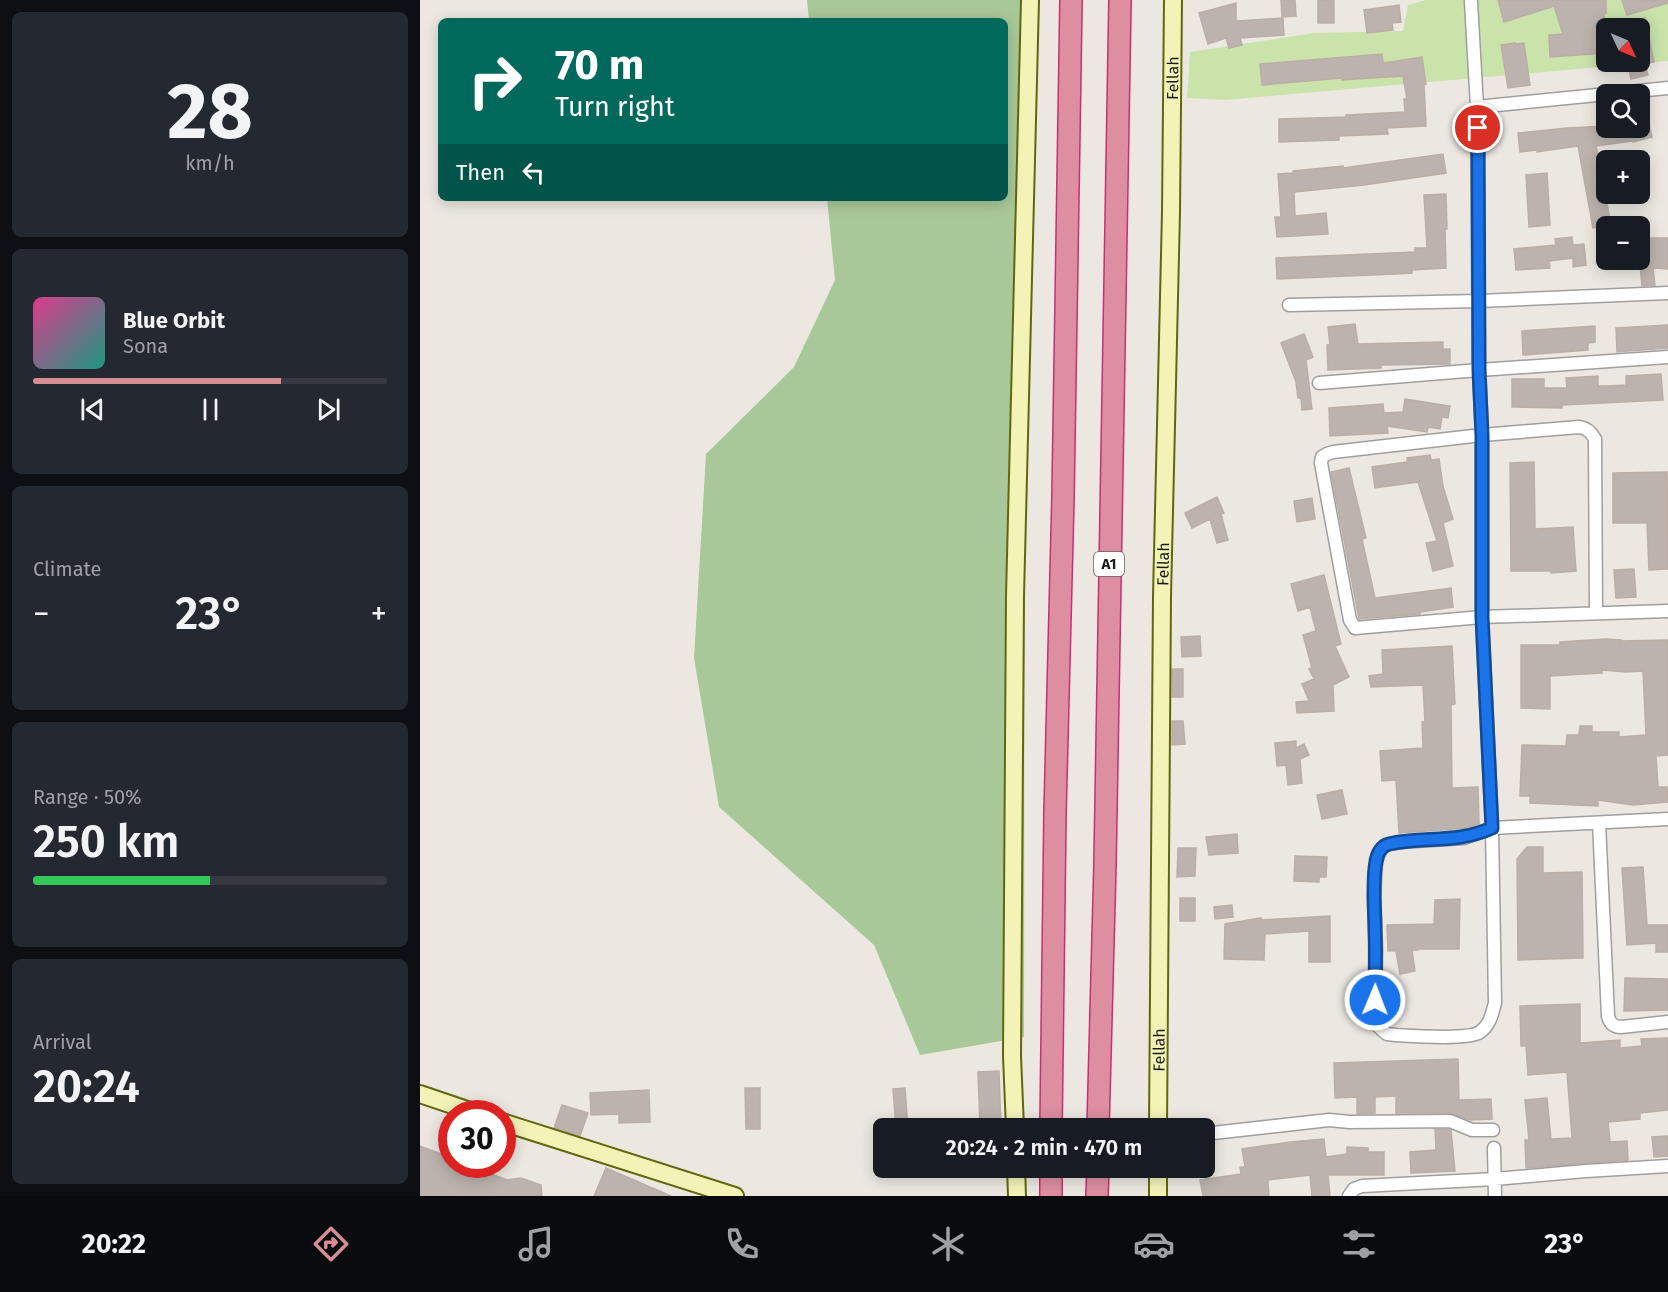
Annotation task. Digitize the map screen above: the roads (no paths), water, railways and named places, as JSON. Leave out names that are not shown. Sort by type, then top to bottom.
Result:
[{"type":"highway","points":[[1051,1118],[1071,0]]},
{"type":"highway","name":"A1","points":[[1098,1118],[1120,0]]},
{"type":"highway","points":[[1051,1178],[1051,1196]]},
{"type":"highway","points":[[1097,1196],[1098,1178]]},
{"type":"street","points":[[1015,1118],[1012,1044],[1015,596],[1030,0]]},
{"type":"street","name":"Fellah","points":[[1158,1118],[1162,596],[1171,212],[1173,0]]},
{"type":"street","points":[[1471,2],[1477,107],[1482,617],[1492,828],[1495,1004],[1492,1017],[1478,1034],[1409,1036],[1387,1034],[1377,1025],[1375,1018],[1374,898],[1376,861],[1385,845],[1464,838],[1492,828],[1668,819]]},
{"type":"street","points":[[1477,107],[1668,88]]},
{"type":"street","points":[[1289,305],[1479,301],[1668,293]]},
{"type":"street","points":[[1319,383],[1668,357]]},
{"type":"street","points":[[1596,613],[1594,439],[1585,428],[1579,426],[1482,435],[1333,452],[1322,457],[1321,463],[1353,628],[1482,617],[1596,613],[1668,610]]},
{"type":"street","points":[[1599,823],[1609,1021],[1617,1027],[1668,1022]]},
{"type":"street","points":[[420,1094],[438,1100]]},
{"type":"street","points":[[1215,1133],[1329,1120],[1350,1122],[1450,1121],[1472,1130],[1493,1130]]},
{"type":"street","points":[[516,1126],[735,1196]]},
{"type":"street","points":[[1494,1148],[1495,1196]]},
{"type":"street","points":[[1349,1196],[1354,1188],[1362,1186],[1668,1166]]},
{"type":"street","points":[[1016,1178],[1017,1196]]},
{"type":"street","points":[[1158,1178],[1158,1196]]}]
